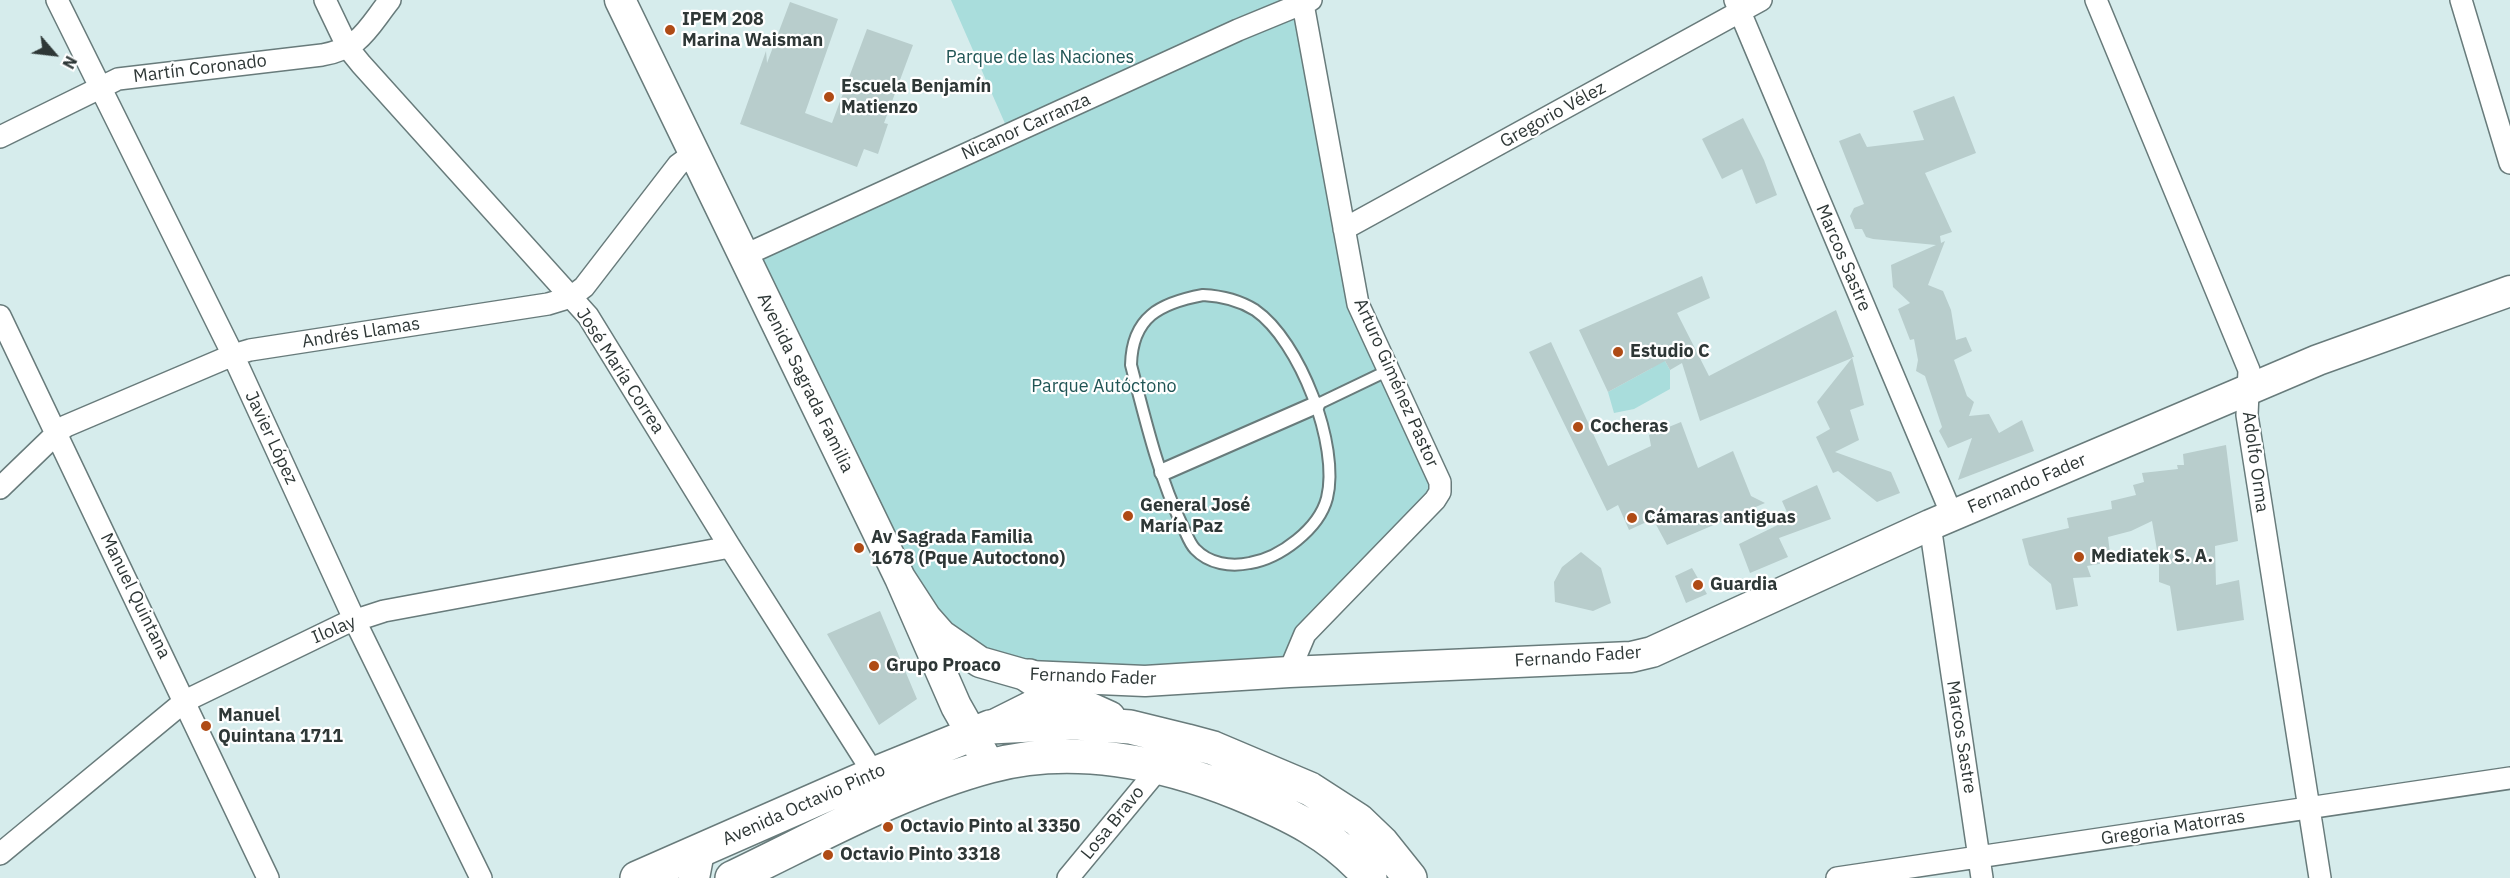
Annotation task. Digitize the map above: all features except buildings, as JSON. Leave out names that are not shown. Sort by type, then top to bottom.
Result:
[{"type":"main road","name":"Avenida Sagrada Familia","points":[[620,0],[900,578],[980,730],[990,766]]},
{"type":"main road","name":"Fernando Fader","points":[[900,578],[926,618],[941,635],[980,662],[1029,676],[1145,681],[1289,672],[1631,657],[1652,652],[1941,520],[2318,360],[2510,291]]},
{"type":"main road","points":[[1029,676],[1056,694],[1130,727],[1213,748],[1310,789],[1358,820],[1382,843],[1410,878]]},
{"type":"main road","points":[[980,730],[1056,694],[1145,681]]},
{"type":"main road","name":"Avenida Octavio Pinto","points":[[637,878],[696,865],[874,774],[980,730],[1075,723],[1130,727]]},
{"type":"main road","name":"Avenida Octavio Pinto","points":[[732,878],[905,796],[990,766],[1022,760],[1076,756],[1115,759],[1159,768],[1227,789],[1289,814],[1340,846],[1370,878]]},
{"type":"street","name":"Javier López","points":[[57,0],[233,355],[355,621],[481,878]]},
{"type":"street","name":"José María Correa","points":[[325,0],[348,48],[571,297],[600,333],[730,547],[874,774]]},
{"type":"street","points":[[348,48],[359,39],[390,0]]},
{"type":"street","name":"Gregorio Vélez","points":[[1344,229],[1737,6],[1761,0]]},
{"type":"street","name":"Adolfo Orma","points":[[2096,0],[2249,370],[2247,415],[2320,878]]},
{"type":"street","points":[[2461,0],[2510,163]]},
{"type":"street","name":"Arturo Giménez Pastor","points":[[1289,672],[1305,634],[1440,492],[1440,482],[1358,304],[1307,2]]},
{"type":"street","name":"Nicanor Carranza","points":[[743,256],[1238,30],[1307,2]]},
{"type":"street","name":"Marcos Sastre","points":[[1737,6],[1941,520],[1981,868]]},
{"type":"street","name":"Martín Coronado","points":[[0,137],[118,79],[322,54],[348,48]]},
{"type":"street","name":"Andrés Llamas","points":[[0,488],[66,426],[233,355],[250,350],[548,304],[571,297],[584,287],[678,165],[693,154]]},
{"type":"street","name":"Manuel Quintana","points":[[0,316],[268,878]]},
{"type":"street","points":[[1163,472],[1316,405]]},
{"type":"street","name":"Ilolay","points":[[0,854],[185,701],[344,624],[384,611],[730,547]]},
{"type":"street","name":"Losa Bravo","points":[[1068,878],[1159,768]]},
{"type":"street","name":"Gregoria Matorras","points":[[1837,878],[1981,868],[2309,807],[2510,778]]},
{"type":"lane","points":[[1203,295],[1221,296],[1256,311],[1283,340],[1299,367],[1316,405],[1329,453],[1326,499],[1317,518],[1305,531],[1272,556],[1252,563],[1235,565],[1219,563],[1195,549],[1174,508],[1163,472],[1131,365],[1132,346],[1142,325],[1154,312],[1179,299],[1203,295]]},
{"type":"lane","points":[[1316,405],[1389,370]]},
{"type":"green space","name":"Parque Autóctono","points":[[951,0],[1311,0],[1358,304],[1435,500],[1305,634],[1289,672],[1073,679],[941,635],[743,256],[1010,135]]},
{"type":"green space","points":[[1649,333],[1670,370],[1670,389],[1634,409],[1614,413],[1608,392],[1652,368]]},
{"type":"place","name":"IPEM 208 Marina Waisman","points":[[670,30]]},
{"type":"place","name":"Escuela Benjamín Matienzo","points":[[829,97]]},
{"type":"place","name":"Estudio C","points":[[1618,352]]},
{"type":"place","name":"Cocheras","points":[[1578,427]]},
{"type":"place","name":"General José María Paz","points":[[1128,516]]},
{"type":"place","name":"Cámaras antiguas","points":[[1632,518]]},
{"type":"place","name":"Av Sagrada Familia 1678 (Pque Autoctono)","points":[[859,548]]},
{"type":"place","name":"Mediatek S. A.","points":[[2079,557]]},
{"type":"place","name":"Guardia","points":[[1698,585]]},
{"type":"place","name":"Grupo Proaco","points":[[874,666]]},
{"type":"place","name":"Manuel Quintana 1711","points":[[206,726]]},
{"type":"place","name":"Octavio Pinto al 3350","points":[[888,827]]},
{"type":"place","name":"Octavio Pinto 3318","points":[[828,855]]},
{"type":"park label","name":"Parque de las Naciones","points":[[1040,58]]}]
